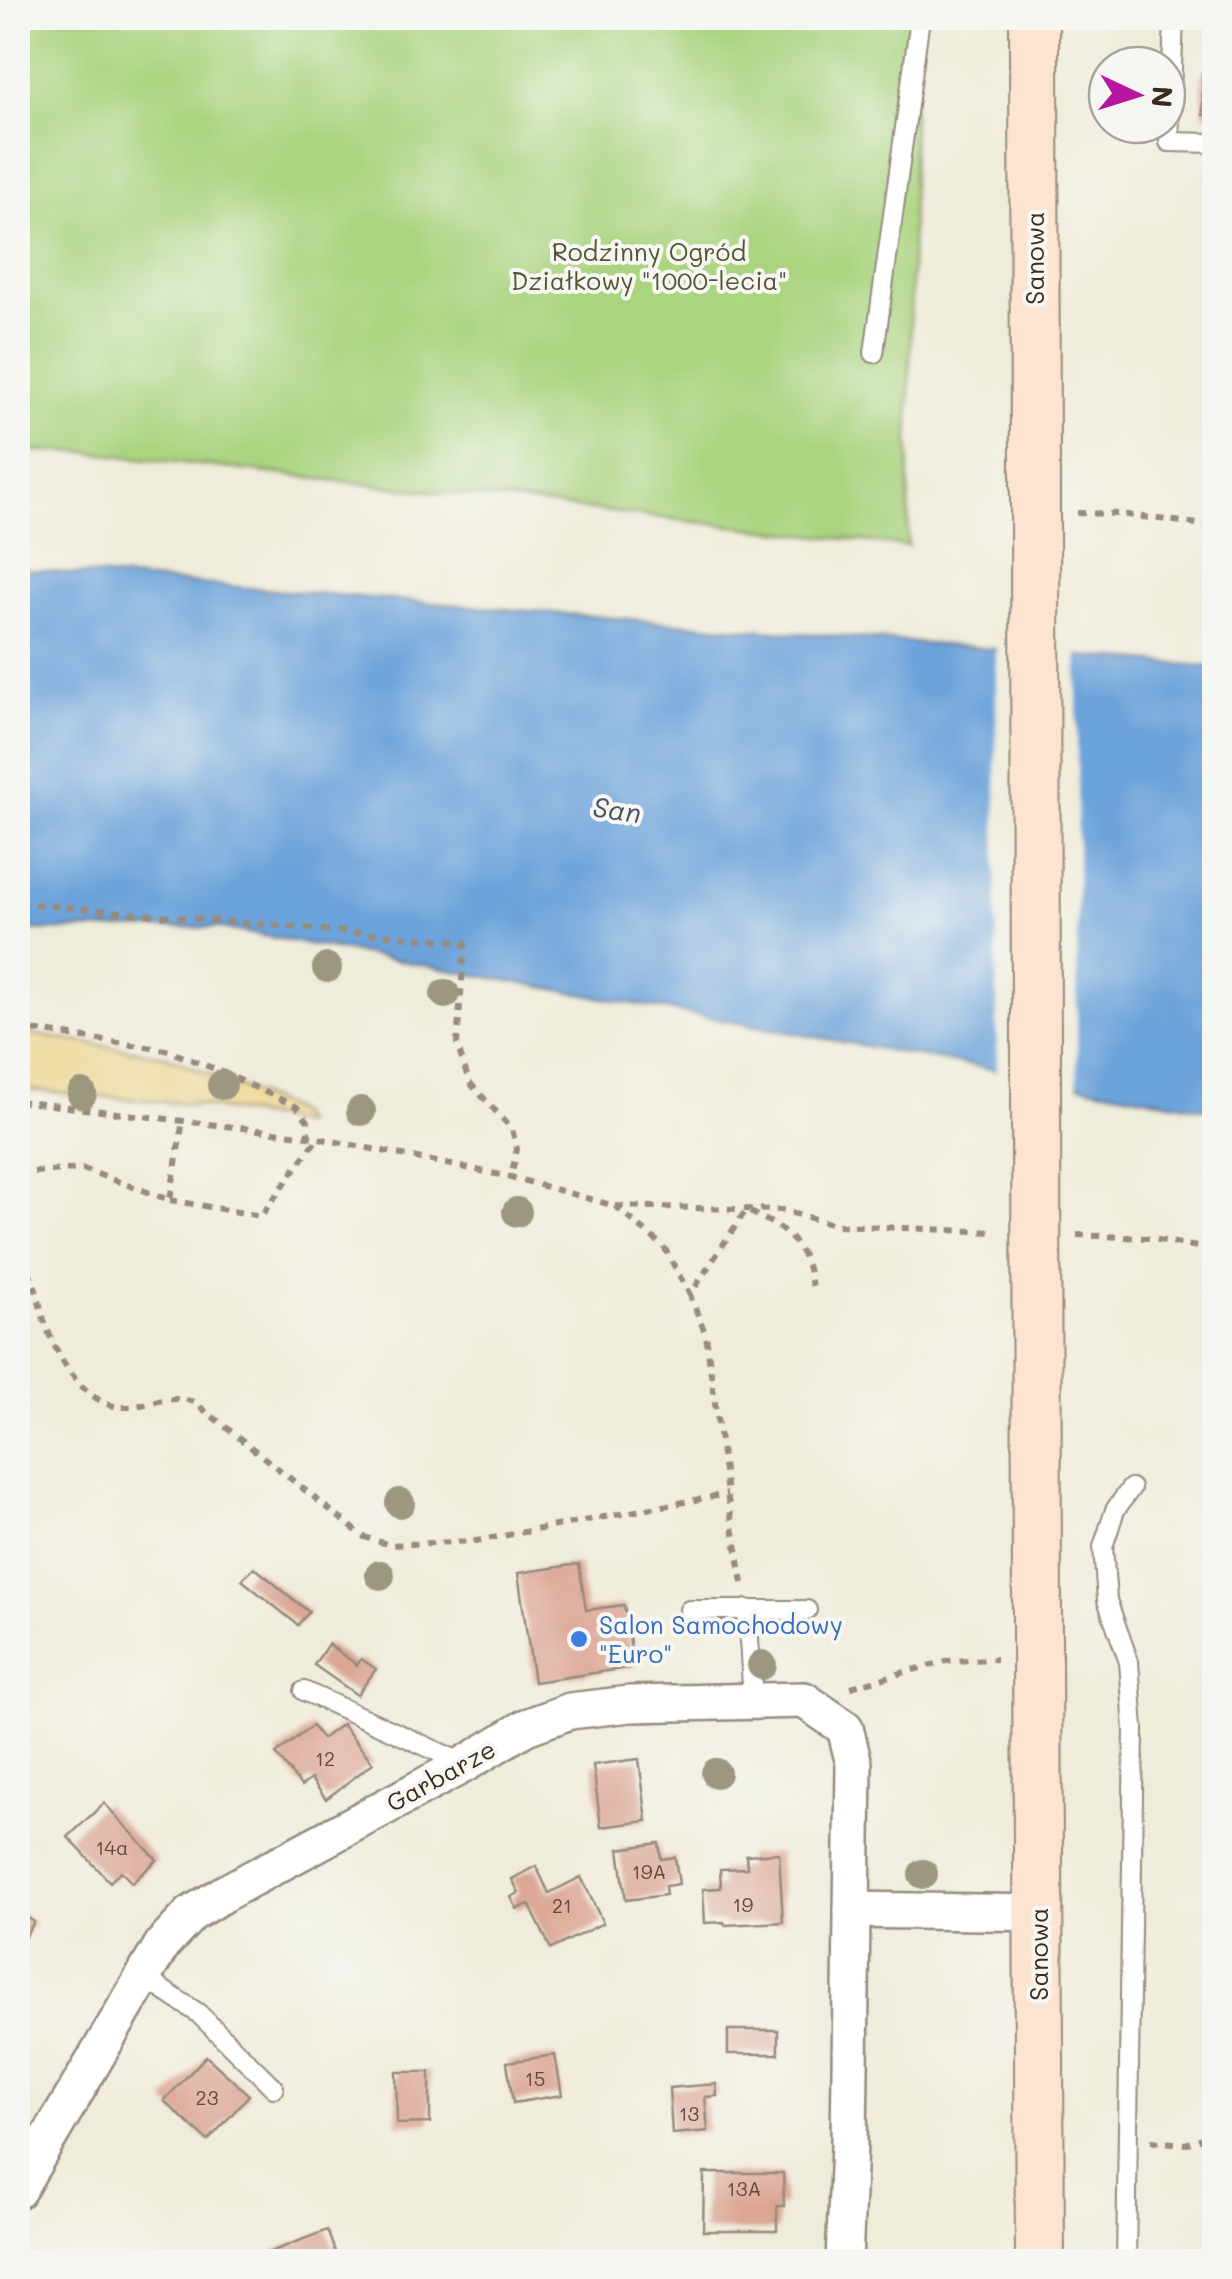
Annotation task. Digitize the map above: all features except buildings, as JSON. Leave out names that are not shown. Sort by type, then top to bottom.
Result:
[{"type":"main road","name":"Sanowa","points":[[1034,18],[1050,506],[1024,1653],[1038,1914],[1040,2262]]},
{"type":"street","name":"Garbarze","points":[[18,2190],[162,1945],[192,1914],[223,1894],[526,1728],[570,1711],[630,1704],[804,1700],[845,1728],[854,1764],[850,2145],[844,2262]]},
{"type":"street","points":[[852,1910],[1038,1914]]},
{"type":"lane","points":[[874,354],[920,18]]},
{"type":"lane","points":[[1174,18],[1169,142],[1214,142]]},
{"type":"lane","points":[[1126,2262],[1134,1730],[1128,1662],[1106,1600],[1103,1547],[1116,1510],[1131,1488]]},
{"type":"lane","points":[[747,1609],[754,1701]]},
{"type":"lane","points":[[689,1610],[807,1610]]},
{"type":"lane","points":[[304,1691],[465,1764]]},
{"type":"lane","points":[[143,1977],[198,2013],[274,2088]]},
{"type":"path","points":[[1050,506],[1214,526]]},
{"type":"path","points":[[18,903],[465,942],[457,1044],[469,1082],[512,1129],[517,1149],[512,1177]]},
{"type":"path","points":[[18,1028],[166,1050],[297,1106],[308,1121],[308,1136]]},
{"type":"path","points":[[18,1101],[308,1136],[512,1177],[615,1206],[800,1213],[837,1225],[986,1232]]},
{"type":"path","points":[[170,1200],[184,1120]]},
{"type":"path","points":[[18,1172],[83,1170],[170,1200],[261,1216],[319,1138]]},
{"type":"path","points":[[615,1206],[664,1247],[706,1336],[747,1609]]},
{"type":"path","points":[[746,1210],[770,1221],[799,1246],[808,1258],[812,1286]]},
{"type":"path","points":[[690,1296],[746,1210]]},
{"type":"path","points":[[1086,1235],[1147,1238],[1214,1250]]},
{"type":"path","points":[[18,1258],[36,1283],[50,1337],[87,1390],[118,1407],[130,1408],[162,1398],[179,1397],[194,1402],[364,1538],[390,1546],[476,1541],[727,1494]]},
{"type":"path","points":[[851,1687],[946,1661],[1024,1653]]},
{"type":"path","points":[[1125,2139],[1185,2144],[1214,2134]]},
{"type":"green space","name":"Rodzinny Ogród Działkowy \"1000-lecia\"","points":[[18,18],[914,18],[908,546],[86,452],[18,451]]},
{"type":"sand","points":[[18,1032],[167,1056],[288,1108],[303,1124],[199,1105],[18,1089]]},
{"type":"water","name":"San","points":[[18,569],[1214,667],[1214,1110],[215,927],[18,931]]},
{"type":"pier","points":[[996,644],[1077,650],[1077,1090],[997,1075]]},
{"type":"place","name":"Salon Samochodowy \"Euro\"","points":[[579,1639]]}]
